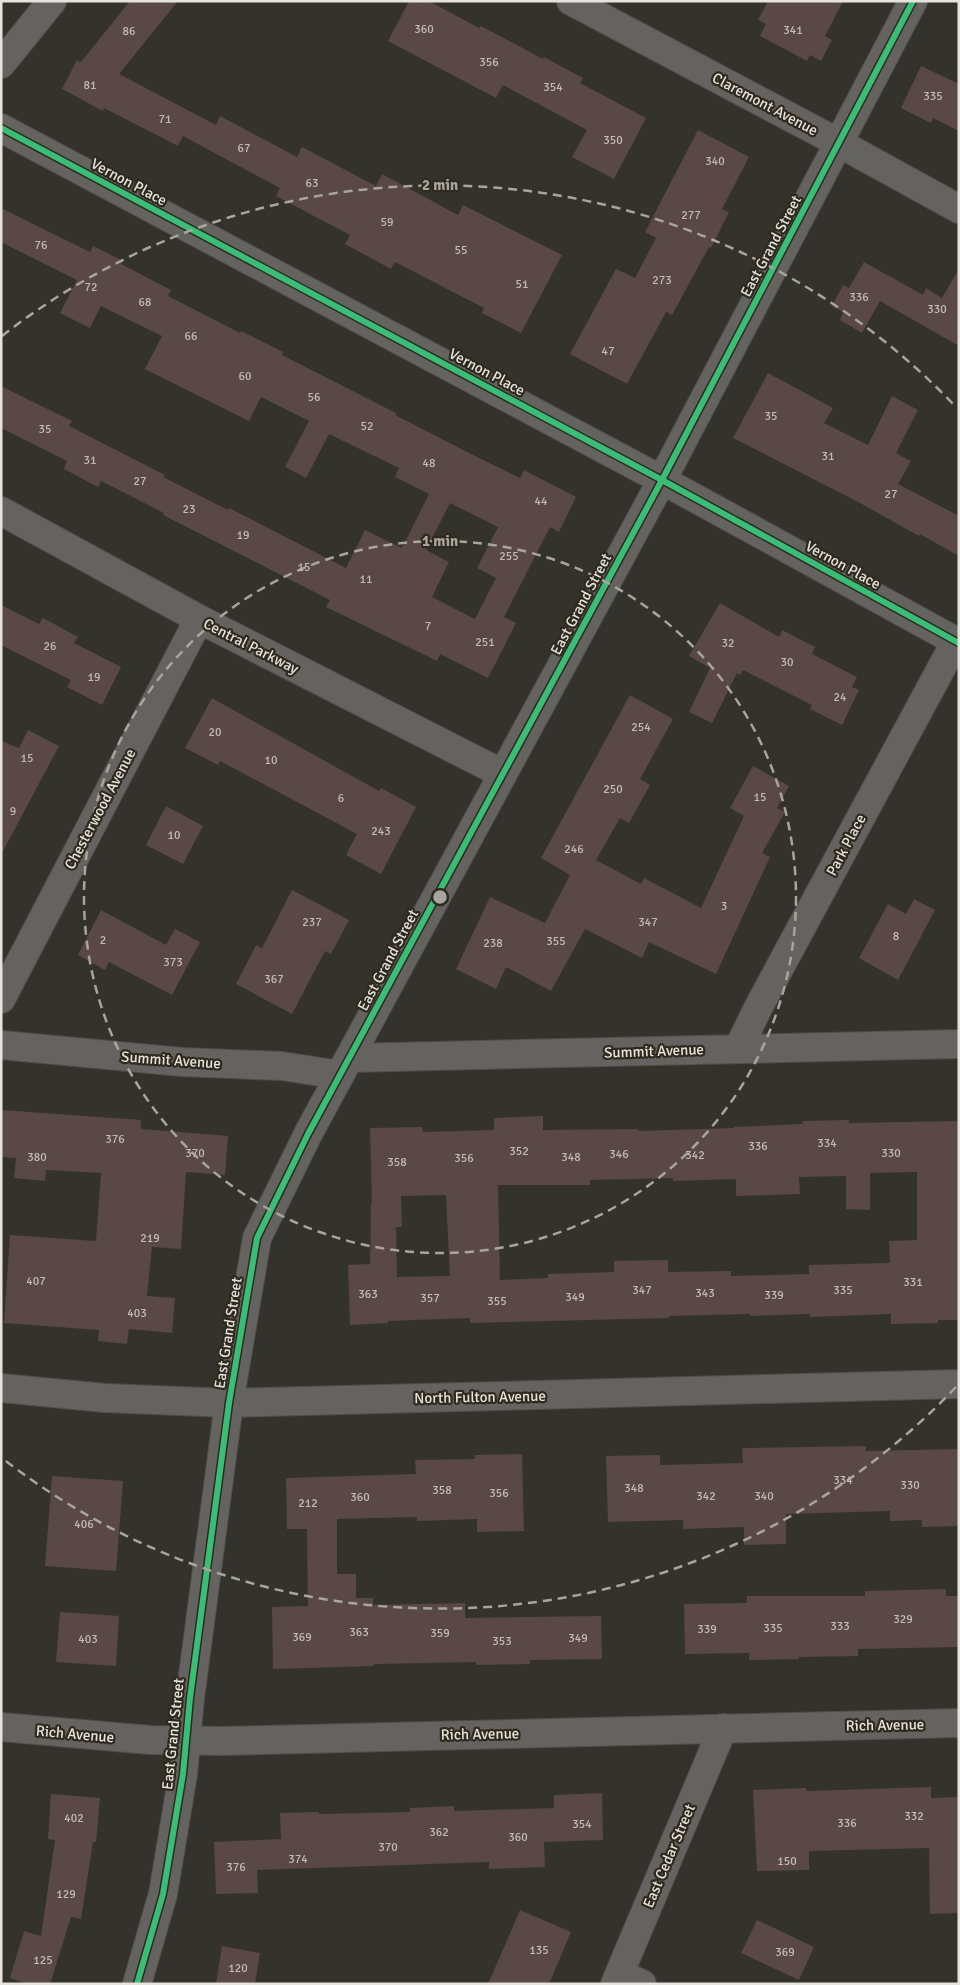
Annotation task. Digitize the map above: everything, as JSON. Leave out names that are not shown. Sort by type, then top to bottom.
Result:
[{"type":"street","points":[[1,64],[52,1]]},
{"type":"street","name":"Claremont Avenue","points":[[571,1],[959,209]]},
{"type":"street","name":"East Grand Street","points":[[137,1984],[163,1894],[187,1741],[190,1698],[229,1403],[256,1238],[308,1134],[662,480],[913,1]]},
{"type":"street","name":"Vernon Place","points":[[1,128],[662,480],[958,642]]},
{"type":"street","name":"Central Parkway","points":[[1,511],[199,619],[503,774]]},
{"type":"street","name":"Chesterwood Avenue","points":[[1,999],[199,619]]},
{"type":"street","name":"Park Place","points":[[738,1049],[764,997],[958,642]]},
{"type":"street","name":"Summit Avenue","points":[[1,1045],[182,1062],[282,1066],[345,1066],[738,1049],[959,1044]]},
{"type":"street","name":"North Fulton Avenue","points":[[1,1388],[105,1398],[229,1403],[959,1384]]},
{"type":"street","name":"Rich Avenue","points":[[1,1727],[150,1740],[187,1741],[959,1723]]},
{"type":"street","name":"East Cedar Street","points":[[626,1980],[723,1728]]},
{"type":"building","points":[[130,1],[178,1],[119,74],[216,125],[220,116],[297,157],[302,147],[376,186],[382,174],[458,215],[463,205],[562,255],[521,333],[482,313],[484,308],[395,262],[391,269],[345,244],[350,235],[276,196],[280,188],[183,136],[178,146],[104,108],[103,111],[62,89],[77,60],[81,62]]},
{"type":"building","points":[[409,1],[429,1],[479,28],[481,26],[543,59],[544,57],[583,78],[580,83],[646,118],[614,179],[572,157],[587,130],[503,85],[496,98],[388,41]]},
{"type":"building","points":[[768,1],[843,1],[825,36],[832,40],[821,61],[810,55],[807,61],[760,36],[766,24],[758,20]]},
{"type":"building","points":[[921,66],[959,84],[959,131],[933,118],[931,123],[901,108]]},
{"type":"building","points":[[698,130],[749,157],[722,209],[729,212],[711,248],[709,247],[672,315],[666,312],[627,384],[570,354],[616,269],[635,278],[656,238],[645,232]]},
{"type":"building","points":[[1,208],[90,252],[93,246],[123,261],[121,264],[171,290],[168,296],[240,333],[241,331],[283,352],[282,355],[477,457],[520,478],[524,470],[576,497],[559,532],[550,527],[504,617],[516,623],[488,678],[440,654],[437,661],[326,607],[330,600],[163,515],[164,513],[101,481],[98,487],[64,469],[67,461],[1,428],[1,386],[72,421],[69,426],[165,475],[163,477],[228,510],[229,508],[346,568],[365,530],[402,548],[429,494],[395,477],[399,468],[329,434],[306,478],[285,467],[309,421],[261,397],[249,421],[145,369],[162,336],[101,306],[90,328],[60,313],[77,280],[1,242]],"holes":[[[450,503],[498,527],[477,568],[496,578],[475,619],[432,597],[449,562],[426,550]]]},
{"type":"building","points":[[864,262],[923,295],[926,288],[942,298],[959,269],[959,346],[880,301],[862,333],[840,320],[843,312],[832,306],[843,285],[849,288]]},
{"type":"building","points":[[768,373],[833,408],[824,423],[868,445],[892,396],[918,410],[896,453],[911,461],[898,484],[959,516],[959,556],[733,438]]},
{"type":"building","points":[[720,603],[779,637],[782,630],[815,647],[812,654],[857,677],[852,687],[859,690],[842,725],[810,709],[812,705],[743,670],[740,675],[737,673],[712,723],[689,712],[710,668],[689,656]]},
{"type":"building","points":[[1,605],[39,624],[43,618],[78,637],[74,643],[121,667],[102,705],[67,687],[71,680],[1,645]]},
{"type":"building","points":[[630,695],[673,719],[640,779],[650,785],[629,823],[620,818],[596,860],[641,884],[644,878],[701,908],[744,816],[730,808],[753,766],[789,786],[777,808],[785,812],[762,853],[770,857],[716,974],[649,942],[642,958],[585,929],[551,991],[506,967],[496,989],[456,969],[490,897],[545,923],[570,875],[541,858]]},
{"type":"building","points":[[212,698],[379,791],[381,788],[416,807],[381,874],[346,855],[357,834],[220,761],[218,765],[185,748]]},
{"type":"building","points":[[28,730],[59,746],[1,855],[1,741],[19,748]]},
{"type":"building","points":[[166,806],[203,826],[183,864],[146,845]]},
{"type":"building","points":[[292,890],[349,920],[331,954],[325,951],[292,1014],[236,984],[256,945],[262,948]]},
{"type":"building","points":[[914,899],[935,910],[898,980],[859,958],[888,904],[906,914]]},
{"type":"building","points":[[101,910],[166,945],[175,929],[200,942],[172,995],[109,962],[105,970],[78,955]]},
{"type":"building","points":[[1,1110],[141,1120],[141,1129],[228,1136],[225,1175],[186,1172],[181,1249],[152,1247],[147,1296],[175,1298],[172,1333],[129,1329],[127,1344],[98,1341],[99,1330],[4,1323],[10,1235],[96,1241],[101,1173],[46,1170],[45,1181],[14,1178],[16,1158],[1,1157]]},
{"type":"building","points":[[543,1116],[543,1130],[638,1129],[638,1131],[803,1124],[803,1121],[849,1120],[849,1123],[959,1121],[959,1320],[938,1320],[938,1323],[891,1324],[891,1314],[810,1317],[810,1314],[750,1316],[750,1314],[470,1323],[470,1318],[388,1321],[388,1323],[350,1325],[348,1265],[370,1264],[372,1203],[370,1128],[422,1127],[423,1132],[494,1130],[494,1118]],"holes":[[[917,1172],[917,1240],[889,1241],[890,1263],[809,1265],[809,1274],[731,1276],[731,1271],[668,1272],[668,1260],[614,1261],[614,1272],[548,1274],[548,1278],[500,1280],[498,1185],[590,1185],[590,1180],[673,1178],[673,1181],[736,1179],[736,1196],[800,1194],[799,1177],[846,1176],[846,1209],[870,1210],[870,1173]],[[446,1195],[450,1276],[397,1277],[396,1227],[402,1227],[401,1196]]]},
{"type":"building","points":[[866,1446],[866,1451],[959,1449],[959,1526],[922,1527],[922,1520],[890,1521],[890,1511],[786,1514],[786,1544],[744,1545],[744,1527],[683,1529],[683,1520],[608,1522],[606,1456],[660,1455],[660,1465],[743,1463],[742,1448]]},
{"type":"building","points":[[522,1454],[524,1531],[477,1532],[477,1519],[417,1521],[417,1517],[337,1519],[337,1574],[356,1574],[356,1598],[373,1598],[373,1605],[465,1603],[465,1618],[601,1616],[602,1659],[530,1660],[530,1664],[476,1665],[476,1662],[374,1664],[374,1666],[273,1669],[272,1607],[308,1606],[307,1529],[287,1529],[286,1478],[416,1474],[415,1460],[475,1459],[475,1455]]},
{"type":"building","points":[[52,1476],[123,1481],[116,1571],[45,1566]]},
{"type":"building","points":[[946,1589],[946,1596],[959,1596],[959,1647],[858,1649],[858,1656],[799,1657],[799,1659],[749,1660],[749,1653],[685,1654],[684,1604],[747,1603],[747,1596],[865,1596],[865,1591]]},
{"type":"building","points":[[60,1612],[119,1616],[116,1666],[56,1662]]},
{"type":"building","points":[[931,1787],[931,1798],[959,1797],[959,1913],[930,1914],[929,1848],[809,1851],[809,1870],[757,1871],[753,1790],[806,1788],[807,1791]]},
{"type":"building","points":[[602,1793],[603,1840],[544,1842],[545,1867],[489,1869],[489,1862],[257,1870],[258,1893],[216,1894],[214,1842],[281,1839],[280,1813],[410,1812],[410,1808],[454,1806],[454,1811],[554,1808],[554,1795]]},
{"type":"building","points":[[51,1794],[100,1798],[96,1842],[93,1842],[81,1919],[71,1917],[50,1984],[28,1984],[10,1978],[24,1931],[41,1936],[55,1840],[48,1839]]},
{"type":"building","points":[[520,1910],[571,1932],[549,1984],[488,1984]]},
{"type":"building","points":[[757,1920],[814,1947],[799,1980],[741,1953]]},
{"type":"building","points":[[222,1946],[260,1953],[255,1984],[216,1984]]},
{"type":"cycle path","points":[[137,1984],[163,1894],[183,1774],[190,1698],[229,1403],[257,1238],[308,1134],[662,480],[913,1]]},
{"type":"cycle path","points":[[1,128],[662,480],[959,643]]}]
